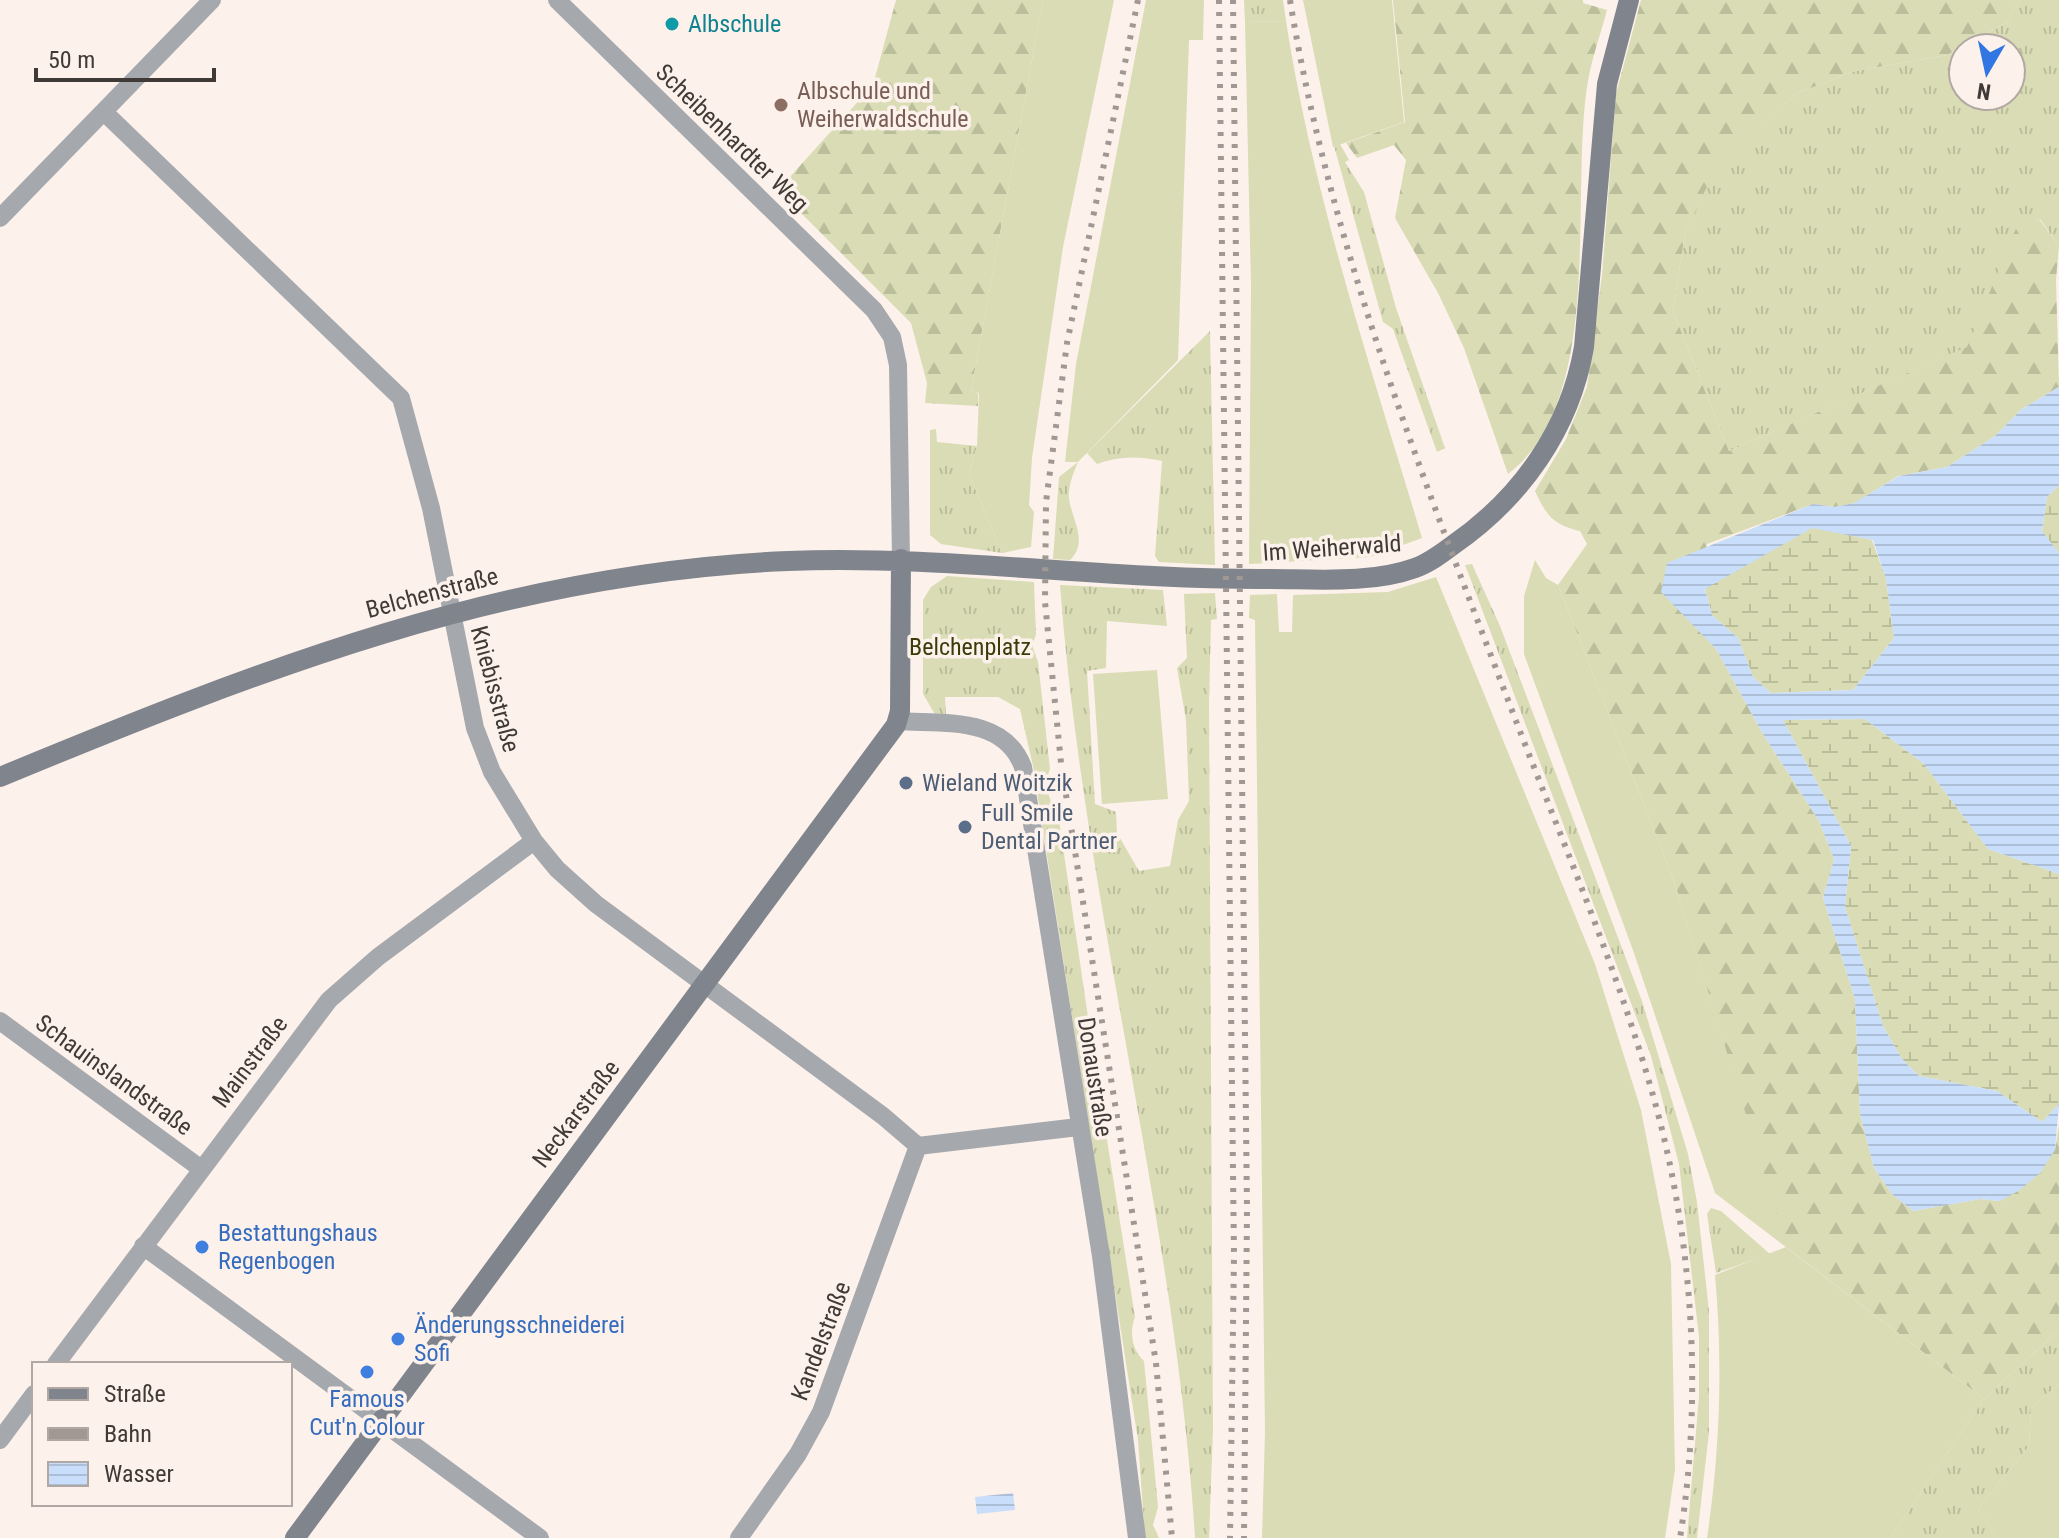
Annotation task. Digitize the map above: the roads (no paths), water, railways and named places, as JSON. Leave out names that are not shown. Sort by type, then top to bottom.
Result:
[{"type":"street","points":[[0,218],[212,0]]},
{"type":"street","name":"Scheibenhardter Weg","points":[[557,0],[874,310],[892,337],[898,365],[901,559]]},
{"type":"street","name":"Im Weiherwald","points":[[901,559],[1174,579],[1348,578],[1413,568],[1479,527],[1505,504],[1543,455],[1580,370],[1603,114],[1615,44],[1629,0]]},
{"type":"street","name":"Kniebisstraße","points":[[104,112],[401,398],[431,508],[475,728],[492,772],[534,841],[557,869],[596,904],[918,1146]]},
{"type":"street","points":[[898,721],[901,559]]},
{"type":"street","name":"Belchenstraße","points":[[0,777],[242,679],[450,612],[646,574],[786,561],[901,559]]},
{"type":"street","name":"Neckarstraße","points":[[295,1538],[898,721]]},
{"type":"street","name":"Donaustraße","points":[[898,721],[982,727],[998,733],[1018,754],[1120,1383],[1137,1538]]},
{"type":"street","name":"Mainstraße","points":[[57,1362],[329,1000],[378,957],[534,841]]},
{"type":"street","name":"Schauinslandstraße","points":[[0,1021],[200,1168]]},
{"type":"street","points":[[918,1146],[1078,1127]]},
{"type":"street","name":"Kandelstraße","points":[[739,1538],[798,1454],[821,1412],[918,1146]]},
{"type":"street","points":[[143,1246],[540,1538]]},
{"type":"street","points":[[0,1440],[32,1397]]},
{"type":"water","points":[[2059,387],[2059,485],[2047,497],[2042,531],[2059,553],[2059,874],[1988,849],[1924,764],[1865,719],[1783,720],[1851,846],[1845,907],[1883,1026],[1902,1059],[1919,1076],[1997,1091],[2042,1122],[2059,1104],[2055,1150],[2040,1173],[2020,1190],[2000,1201],[1980,1199],[1913,1211],[1892,1194],[1874,1168],[1860,1114],[1855,999],[1823,898],[1834,859],[1819,821],[1763,734],[1716,649],[1661,592],[1667,563],[1813,504],[1835,507],[1854,503],[1899,476],[1947,467],[1995,436],[2022,409]],"holes":[[[1812,528],[1873,540],[1886,579],[1894,638],[1853,690],[1771,693],[1753,677],[1738,638],[1712,615],[1705,589]]]},
{"type":"water","points":[[1013,1493],[1015,1510],[977,1514],[975,1497]]},
{"type":"railway","points":[[1138,0],[1067,343],[1046,502],[1045,602],[1061,763],[1156,1363],[1172,1538]]},
{"type":"railway","points":[[1219,0],[1234,1255],[1230,1538]]},
{"type":"railway","points":[[1233,0],[1247,1210],[1244,1538]]},
{"type":"railway","points":[[1290,0],[1330,185],[1385,366],[1448,544],[1607,956],[1654,1099],[1678,1207],[1690,1317],[1691,1429],[1680,1538]]},
{"type":"place","name":"Albschule","points":[[672,24]]},
{"type":"place","name":"Albschule und Weiherwaldschule","points":[[781,105]]},
{"type":"place","name":"Wieland Woitzik","points":[[906,783]]},
{"type":"place","name":"Full Smile Dental Partner","points":[[965,827]]},
{"type":"place","name":"Bestattungshaus Regenbogen","points":[[202,1247]]},
{"type":"place","name":"Änderungsschneiderei Sofi","points":[[398,1339]]},
{"type":"place","name":"Famous Cut'n Colour","points":[[367,1372]]},
{"type":"park label","name":"Belchenplatz","points":[[970,647]]}]
